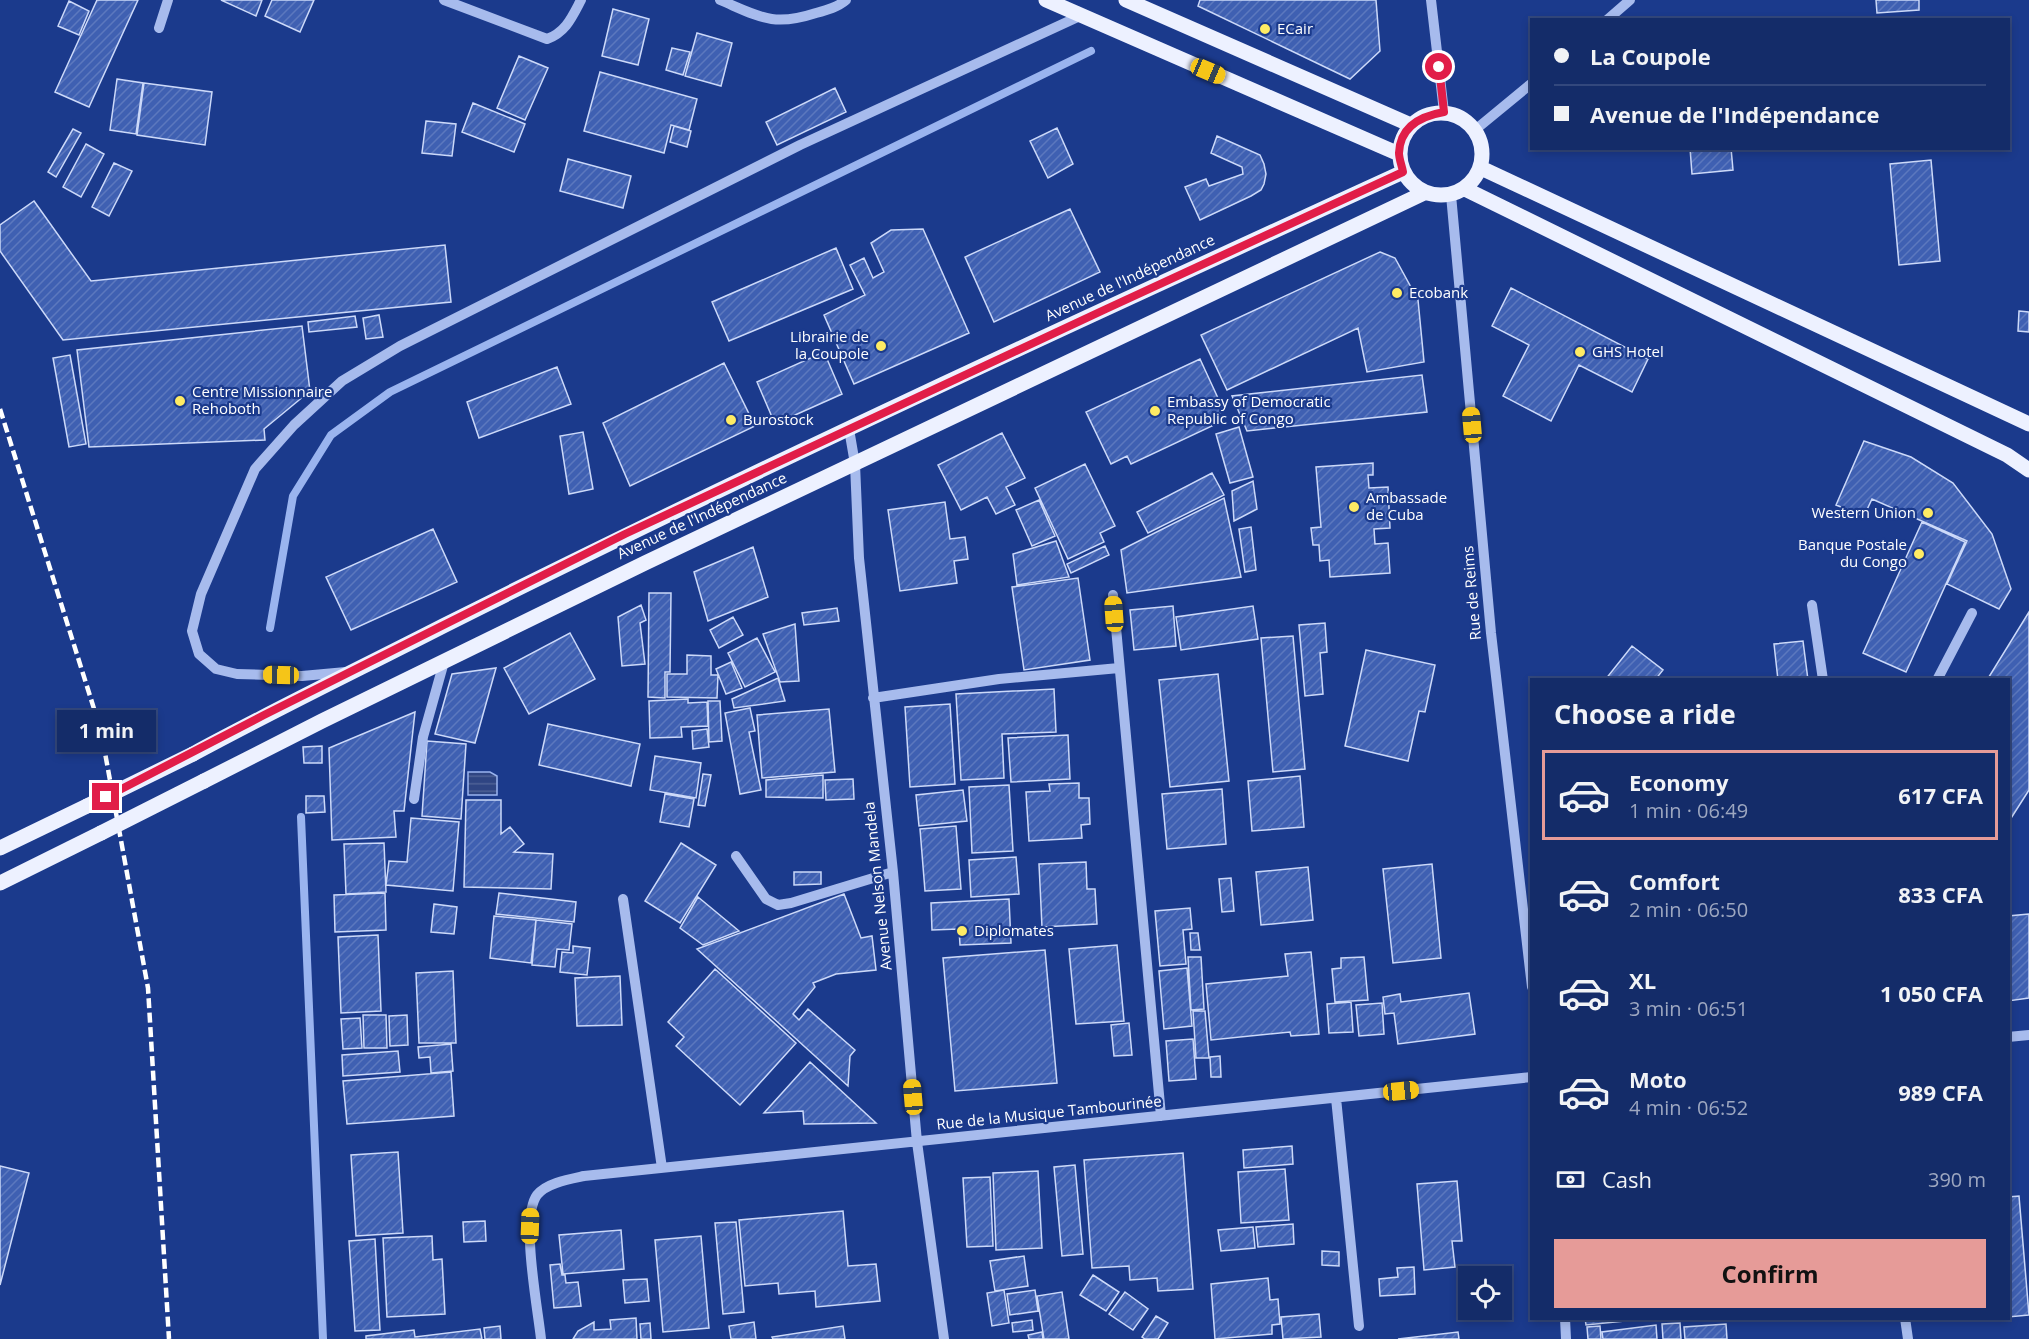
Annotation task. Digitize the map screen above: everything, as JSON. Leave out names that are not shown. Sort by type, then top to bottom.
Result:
[{"type":"main road","points":[[1046,0],[1399,154]]},
{"type":"main road","points":[[1126,0],[1411,125]]},
{"type":"main road","points":[[1458,192],[1474,180],[1481,168],[1482,148],[1475,130],[1461,118],[1444,112],[1426,115],[1411,125],[1402,138],[1399,154],[1403,172],[1424,193],[1458,192],[2007,455],[2029,470]]},
{"type":"main road","points":[[1481,168],[2029,424]]},
{"type":"main road","name":"Avenue de l'Indépendance","points":[[0,848],[192,754],[264,715],[625,534],[1403,172]]},
{"type":"main road","name":"Avenue de l'Indépendance","points":[[0,883],[322,721],[645,563],[1424,193]]},
{"type":"street","points":[[159,28],[168,0]]},
{"type":"street","points":[[444,0],[547,39],[559,34],[571,20],[581,0]]},
{"type":"street","points":[[720,0],[774,21],[796,19],[840,5],[846,0]]},
{"type":"street","points":[[1431,0],[1444,112]]},
{"type":"street","points":[[1609,18],[1630,0]]},
{"type":"street","points":[[352,672],[302,675],[237,674],[216,669],[199,654],[192,631],[201,594],[255,469],[294,425],[342,381],[400,346],[800,145],[1080,16]]},
{"type":"street","points":[[1475,130],[1530,85]]},
{"type":"street","name":"Rue de Reims","points":[[1458,192],[1491,633],[1530,970]]},
{"type":"street","name":"Avenue Nelson Mandela","points":[[849,429],[855,464],[859,558],[892,872],[917,1142],[944,1339]]},
{"type":"street","points":[[1113,596],[1161,1116]]},
{"type":"street","points":[[1812,605],[1823,678]]},
{"type":"street","points":[[1938,678],[1972,613]]},
{"type":"street","points":[[414,799],[423,737],[444,662]]},
{"type":"street","points":[[873,698],[999,679],[1119,668]]},
{"type":"street","points":[[736,856],[766,899],[778,905],[892,872]]},
{"type":"street","points":[[622,899],[662,1168]]},
{"type":"street","points":[[2010,1037],[2029,1035]]},
{"type":"street","name":"Rue de la Musique Tambourinée","points":[[541,1339],[529,1240],[530,1212],[537,1194],[557,1182],[584,1176],[1530,1077]]},
{"type":"street","points":[[1336,1098],[1359,1326]]},
{"type":"street","points":[[1564,1320],[1566,1339]]},
{"type":"street","points":[[1905,1320],[1908,1339]]},
{"type":"water","points":[[468,772],[490,772],[497,776],[497,795],[468,795]]},
{"type":"building","points":[[97,0],[138,0],[89,107],[55,92]]},
{"type":"building","points":[[221,0],[262,0],[256,16]]},
{"type":"building","points":[[272,0],[314,0],[300,32],[265,16]]},
{"type":"building","points":[[1200,0],[1376,0],[1380,51],[1350,79],[1198,6]]},
{"type":"building","points":[[1876,0],[1919,0],[1919,10],[1877,13]]},
{"type":"building","points":[[69,1],[89,11],[79,35],[58,26]]},
{"type":"building","points":[[613,9],[649,19],[638,65],[602,56]]},
{"type":"building","points":[[697,33],[732,43],[721,86],[685,76]]},
{"type":"building","points":[[672,48],[690,52],[683,75],[666,70]]},
{"type":"building","points":[[519,56],[548,68],[525,120],[497,108]]},
{"type":"building","points":[[600,72],[697,99],[689,130],[671,125],[664,153],[584,131]]},
{"type":"building","points":[[117,79],[143,83],[136,134],[110,130]]},
{"type":"building","points":[[144,83],[212,92],[205,145],[137,135]]},
{"type":"building","points":[[835,88],[846,112],[777,145],[766,122]]},
{"type":"building","points":[[473,103],[525,124],[514,152],[462,132]]},
{"type":"building","points":[[426,121],[456,124],[452,156],[422,153]]},
{"type":"building","points":[[674,126],[691,131],[687,147],[670,142]]},
{"type":"building","points":[[1057,128],[1073,164],[1048,178],[1030,141]]},
{"type":"building","points":[[73,129],[81,133],[56,177],[48,172]]},
{"type":"building","points":[[1217,136],[1260,155],[1266,174],[1264,184],[1261,190],[1251,196],[1200,220],[1185,187],[1206,179],[1209,186],[1243,174],[1242,167],[1211,153]]},
{"type":"building","points":[[86,144],[104,154],[81,197],[63,187]]},
{"type":"building","points":[[1690,150],[1731,150],[1733,170],[1692,174]]},
{"type":"building","points":[[568,159],[631,176],[623,208],[560,191]]},
{"type":"building","points":[[1931,160],[1940,261],[1899,265],[1890,164]]},
{"type":"building","points":[[114,163],[132,171],[109,216],[92,207]]},
{"type":"building","points":[[34,201],[91,281],[445,245],[451,302],[63,340],[0,251],[0,225]]},
{"type":"building","points":[[1070,209],[1100,272],[994,322],[965,257]]},
{"type":"building","points":[[923,229],[969,333],[854,384],[824,315],[865,295],[850,265],[864,258],[873,278],[884,272],[871,243],[891,230]]},
{"type":"building","points":[[836,248],[853,289],[729,341],[712,302]]},
{"type":"building","points":[[1380,252],[1395,258],[1418,300],[1424,362],[1367,372],[1358,328],[1227,390],[1201,335]]},
{"type":"building","name":"GHS Hotel","points":[[1511,288],[1648,359],[1632,392],[1579,365],[1551,421],[1503,396],[1529,345],[1492,326]]},
{"type":"building","points":[[2019,311],[2029,312],[2029,332],[2018,331]]},
{"type":"building","points":[[379,315],[383,337],[366,339],[363,318]]},
{"type":"building","points":[[355,316],[357,327],[309,332],[308,322]]},
{"type":"building","points":[[302,326],[310,391],[264,429],[265,440],[89,447],[77,350]]},
{"type":"building","points":[[824,352],[842,394],[775,424],[757,382]]},
{"type":"building","points":[[70,355],[86,444],[69,447],[53,358]]},
{"type":"building","name":"Embassy of Democratic Republic of Congo","points":[[1200,359],[1224,411],[1208,418],[1212,426],[1131,464],[1127,456],[1111,464],[1086,412]]},
{"type":"building","points":[[724,363],[755,426],[630,486],[603,423]]},
{"type":"building","points":[[557,367],[571,404],[479,438],[467,402]]},
{"type":"building","points":[[1422,375],[1427,412],[1247,431],[1232,396]]},
{"type":"building","points":[[1239,427],[1253,477],[1230,483],[1216,434]]},
{"type":"building","points":[[583,432],[593,489],[569,494],[560,436]]},
{"type":"building","points":[[1002,433],[1025,478],[1006,487],[1015,505],[996,514],[987,497],[961,510],[938,465]]},
{"type":"building","points":[[1864,441],[1911,457],[1953,483],[1992,534],[2011,589],[1999,609],[1947,584],[1967,541],[1872,499],[1864,516],[1836,505]]},
{"type":"building","name":"Ambassade de Cuba","points":[[1373,463],[1373,475],[1368,475],[1369,488],[1388,487],[1390,528],[1374,529],[1375,544],[1388,543],[1390,573],[1330,577],[1329,560],[1320,561],[1319,545],[1313,545],[1311,528],[1321,527],[1316,467]]},
{"type":"building","points":[[1085,464],[1115,526],[1100,533],[1104,542],[1068,559],[1035,488]]},
{"type":"building","points":[[1212,473],[1224,495],[1148,533],[1137,512]]},
{"type":"building","points":[[1253,481],[1257,509],[1234,521],[1232,491]]},
{"type":"building","points":[[1224,498],[1241,577],[1127,593],[1121,550]]},
{"type":"building","points":[[1039,500],[1055,536],[1032,546],[1016,510]]},
{"type":"building","points":[[945,502],[950,539],[965,537],[968,559],[954,561],[957,583],[900,591],[888,510]]},
{"type":"building","points":[[1922,522],[1965,542],[1906,672],[1863,653]]},
{"type":"building","points":[[1251,527],[1256,570],[1245,572],[1239,529]]},
{"type":"building","points":[[433,529],[457,582],[351,630],[326,577]]},
{"type":"building","points":[[1056,541],[1069,577],[1017,585],[1013,554]]},
{"type":"building","points":[[1105,546],[1109,555],[1071,573],[1067,564]]},
{"type":"building","points":[[753,547],[768,597],[708,621],[694,572]]},
{"type":"building","points":[[1078,578],[1090,660],[1024,670],[1012,587]]},
{"type":"building","points":[[649,593],[671,593],[670,672],[665,672],[665,698],[648,697]]},
{"type":"building","points":[[641,605],[646,620],[640,623],[645,664],[622,666],[618,617]]},
{"type":"building","points":[[1173,606],[1176,646],[1134,650],[1130,610]]},
{"type":"building","points":[[1253,606],[1258,639],[1181,650],[1176,617]]},
{"type":"building","points":[[837,608],[839,621],[804,625],[802,613]]},
{"type":"building","points":[[2029,612],[2029,790],[2010,820],[2010,678],[1988,678]]},
{"type":"building","points":[[733,617],[743,635],[719,648],[710,630]]},
{"type":"building","points":[[1325,623],[1327,652],[1320,653],[1323,694],[1305,696],[1299,625]]},
{"type":"building","points":[[795,624],[799,681],[780,682],[763,634]]},
{"type":"building","points":[[570,633],[595,679],[529,714],[504,668]]},
{"type":"building","points":[[1293,636],[1305,769],[1273,772],[1261,638]]},
{"type":"building","points":[[757,638],[775,672],[745,687],[728,653]]},
{"type":"building","points":[[1803,641],[1808,678],[1778,678],[1774,644]]},
{"type":"building","points":[[1632,646],[1663,670],[1657,678],[1607,678]]},
{"type":"building","points":[[1366,650],[1435,665],[1425,712],[1419,711],[1408,761],[1345,746]]},
{"type":"building","points":[[687,655],[711,656],[711,675],[718,675],[717,698],[667,697],[667,674],[687,674]]},
{"type":"building","points":[[731,662],[742,688],[726,694],[716,669]]},
{"type":"building","points":[[496,668],[475,743],[435,734],[452,674]]},
{"type":"building","points":[[1218,674],[1229,781],[1170,787],[1159,680]]},
{"type":"building","points":[[778,678],[785,701],[734,708],[732,699]]},
{"type":"building","points":[[1054,689],[1056,732],[1002,734],[1004,778],[961,780],[956,694]]},
{"type":"building","points":[[688,699],[688,703],[707,702],[708,726],[681,727],[682,737],[650,738],[649,701]]},
{"type":"building","points":[[708,701],[720,701],[722,741],[709,742]]},
{"type":"building","points":[[950,704],[955,784],[910,787],[905,707]]},
{"type":"building","points":[[750,708],[755,731],[749,732],[761,790],[740,794],[725,713]]},
{"type":"building","points":[[829,709],[835,772],[762,778],[757,715]]},
{"type":"building","points":[[415,712],[404,811],[394,811],[396,837],[332,840],[329,748]]},
{"type":"building","points":[[548,724],[640,744],[631,786],[539,765]]},
{"type":"building","points":[[707,729],[709,747],[693,749],[692,731]]},
{"type":"building","points":[[1068,735],[1070,779],[1011,782],[1008,738]]},
{"type":"building","points":[[427,741],[466,744],[461,819],[422,816]]},
{"type":"building","points":[[322,746],[322,763],[304,763],[303,747]]},
{"type":"building","points":[[655,756],[701,763],[696,798],[650,790]]},
{"type":"building","points":[[703,774],[711,775],[705,806],[698,805]]},
{"type":"building","points":[[823,775],[823,798],[766,797],[766,780]]},
{"type":"building","points":[[1300,776],[1304,827],[1252,831],[1248,781]]},
{"type":"building","points":[[853,779],[854,799],[826,800],[825,780]]},
{"type":"building","points":[[1079,783],[1079,798],[1089,798],[1090,824],[1081,825],[1082,838],[1029,841],[1026,792],[1050,791],[1049,784]]},
{"type":"building","points":[[1009,785],[1013,851],[972,853],[969,787]]},
{"type":"building","points":[[1222,789],[1226,844],[1167,849],[1162,794]]},
{"type":"building","points":[[963,790],[967,821],[919,826],[916,795]]},
{"type":"building","points":[[665,794],[694,799],[689,827],[660,822]]},
{"type":"building","points":[[306,796],[324,796],[325,812],[306,813]]},
{"type":"building","points":[[466,800],[501,800],[501,834],[510,827],[524,844],[514,852],[553,854],[551,889],[464,887]]},
{"type":"building","points":[[411,818],[459,822],[453,891],[386,885],[389,861],[407,862]]},
{"type":"building","points":[[956,826],[961,889],[925,891],[920,829]]},
{"type":"building","points":[[384,843],[386,892],[346,894],[344,844]]},
{"type":"building","points":[[681,843],[716,865],[680,923],[645,901]]},
{"type":"building","points":[[1016,857],[1019,894],[971,897],[969,860]]},
{"type":"building","points":[[1086,862],[1087,889],[1095,889],[1097,924],[1042,927],[1039,864]]},
{"type":"building","points":[[1432,864],[1441,958],[1393,963],[1383,869]]},
{"type":"building","points":[[1308,867],[1313,920],[1261,925],[1256,872]]},
{"type":"building","points":[[794,872],[821,872],[821,884],[794,885]]},
{"type":"building","points":[[1231,878],[1234,911],[1222,912],[1219,879]]},
{"type":"building","points":[[385,893],[386,930],[335,932],[334,895]]},
{"type":"building","points":[[499,893],[576,902],[574,922],[496,914]]},
{"type":"building","points":[[844,894],[861,938],[872,936],[876,970],[836,974],[813,983],[815,987],[793,1014],[799,1020],[808,1009],[855,1050],[850,1056],[848,1086],[697,949]]},
{"type":"building","points":[[698,897],[739,931],[703,945],[680,928]]},
{"type":"building","points":[[1009,899],[1011,943],[960,945],[959,929],[932,930],[931,903]]},
{"type":"building","points":[[434,904],[457,907],[454,934],[431,932]]},
{"type":"building","points":[[1190,908],[1192,929],[1183,930],[1186,964],[1160,966],[1155,911]]},
{"type":"building","points":[[2029,914],[2029,998],[2010,1001],[2010,916]]},
{"type":"building","points":[[494,916],[536,920],[531,963],[490,958]]},
{"type":"building","points":[[536,920],[572,924],[569,950],[557,949],[555,967],[532,965]]},
{"type":"building","points":[[1190,933],[1198,933],[1200,950],[1191,950]]},
{"type":"building","points":[[378,935],[381,1011],[341,1013],[338,937]]},
{"type":"building","points":[[1117,945],[1124,1021],[1076,1024],[1069,949]]},
{"type":"building","points":[[573,946],[590,948],[587,975],[560,972],[562,952],[573,953]]},
{"type":"building","points":[[1045,950],[1057,1083],[955,1091],[943,958]]},
{"type":"building","points":[[1311,952],[1319,1034],[1291,1036],[1290,1032],[1211,1040],[1206,984],[1288,976],[1285,954]]},
{"type":"building","points":[[1188,957],[1201,957],[1204,1009],[1191,1010]]},
{"type":"building","points":[[1364,957],[1368,1000],[1335,1002],[1332,969],[1341,968],[1341,958]]},
{"type":"building","points":[[1187,968],[1192,1026],[1164,1029],[1159,971]]},
{"type":"building","points":[[715,969],[796,1043],[740,1105],[676,1046],[684,1037],[668,1022]]},
{"type":"building","points":[[453,971],[456,1043],[419,1043],[416,973]]},
{"type":"building","points":[[620,976],[622,1025],[577,1026],[575,978]]},
{"type":"building","points":[[1469,993],[1475,1034],[1398,1044],[1394,1013],[1385,1014],[1383,997],[1400,994],[1401,1002]]},
{"type":"building","points":[[1351,1002],[1353,1032],[1329,1033],[1327,1004]]},
{"type":"building","points":[[1382,1003],[1384,1034],[1359,1036],[1356,1005]]},
{"type":"building","points":[[1193,1011],[1205,1011],[1209,1058],[1196,1058]]},
{"type":"building","points":[[363,1015],[386,1015],[387,1048],[364,1048]]},
{"type":"building","points":[[407,1015],[408,1045],[390,1046],[389,1016]]},
{"type":"building","points":[[360,1018],[362,1048],[343,1049],[341,1019]]},
{"type":"building","points":[[1129,1023],[1132,1055],[1114,1056],[1111,1025]]},
{"type":"building","points":[[1193,1039],[1196,1079],[1169,1081],[1166,1041]]},
{"type":"building","points":[[451,1044],[453,1071],[431,1073],[430,1057],[419,1058],[418,1047]]},
{"type":"building","points":[[398,1051],[400,1072],[343,1076],[342,1055]]},
{"type":"building","points":[[1220,1056],[1221,1077],[1211,1077],[1210,1057]]},
{"type":"building","points":[[810,1062],[876,1123],[804,1124],[803,1111],[764,1113]]},
{"type":"building","points":[[451,1072],[454,1116],[347,1124],[343,1081]]},
{"type":"building","points":[[1292,1146],[1293,1164],[1244,1168],[1243,1150]]},
{"type":"building","points":[[398,1152],[403,1233],[356,1236],[351,1155]]},
{"type":"building","points":[[1183,1153],[1193,1289],[1158,1291],[1157,1278],[1130,1280],[1129,1266],[1092,1268],[1084,1160]]},
{"type":"building","points":[[1075,1165],[1083,1254],[1062,1256],[1054,1167]]},
{"type":"building","points":[[0,1166],[29,1173],[0,1285]]},
{"type":"building","points":[[1285,1169],[1289,1220],[1241,1223],[1238,1172]]},
{"type":"building","points":[[1038,1171],[1042,1248],[996,1250],[993,1173]]},
{"type":"building","points":[[990,1177],[993,1246],[967,1247],[963,1178]]},
{"type":"building","points":[[1457,1181],[1462,1241],[1452,1241],[1455,1267],[1424,1270],[1417,1184]]},
{"type":"building","points":[[2019,1196],[2029,1315],[2010,1317],[2010,1197]]},
{"type":"building","points":[[843,1211],[848,1266],[876,1264],[880,1301],[816,1307],[815,1291],[779,1294],[778,1283],[745,1286],[739,1220]]},
{"type":"building","points":[[485,1221],[486,1241],[464,1242],[463,1222]]},
{"type":"building","points":[[736,1222],[744,1312],[723,1314],[715,1223]]},
{"type":"building","points":[[1293,1224],[1294,1244],[1258,1247],[1256,1227]]},
{"type":"building","points":[[1253,1227],[1255,1248],[1221,1251],[1218,1230]]},
{"type":"building","points":[[621,1230],[624,1269],[563,1274],[559,1235]]},
{"type":"building","points":[[432,1236],[433,1260],[442,1259],[445,1314],[387,1317],[383,1238]]},
{"type":"building","points":[[701,1236],[709,1328],[663,1332],[655,1240]]},
{"type":"building","points":[[375,1239],[380,1330],[355,1331],[349,1241]]},
{"type":"building","points":[[1322,1251],[1339,1252],[1339,1266],[1322,1265]]},
{"type":"building","points":[[1024,1256],[1028,1286],[995,1291],[990,1261]]},
{"type":"building","points":[[560,1264],[566,1283],[578,1282],[581,1306],[554,1308],[550,1265]]},
{"type":"building","points":[[1414,1267],[1415,1294],[1380,1296],[1379,1279],[1398,1277],[1397,1268]]},
{"type":"building","points":[[1093,1275],[1119,1292],[1106,1311],[1080,1295]]},
{"type":"building","points":[[1268,1278],[1270,1300],[1278,1299],[1280,1324],[1272,1325],[1272,1334],[1215,1339],[1211,1284]]},
{"type":"building","points":[[647,1279],[649,1301],[625,1303],[623,1280]]},
{"type":"building","points":[[1004,1290],[1009,1323],[992,1326],[987,1293]]},
{"type":"building","points":[[1035,1290],[1038,1311],[1010,1315],[1007,1294]]},
{"type":"building","points":[[1062,1292],[1069,1339],[1044,1339],[1037,1296]]},
{"type":"building","points":[[1125,1292],[1148,1309],[1133,1330],[1109,1314]]},
{"type":"building","points":[[1319,1314],[1321,1337],[1283,1339],[1281,1317]]},
{"type":"building","points":[[1156,1316],[1168,1323],[1158,1339],[1145,1339],[1142,1337]]},
{"type":"building","points":[[636,1318],[637,1339],[573,1339],[578,1331],[594,1322],[594,1330],[611,1329],[610,1320]]},
{"type":"building","points":[[1032,1320],[1033,1330],[1013,1332],[1012,1323]]},
{"type":"building","points":[[1585,1320],[1635,1320],[1586,1325]]},
{"type":"building","points":[[754,1322],[756,1339],[731,1339],[729,1326]]},
{"type":"building","points":[[650,1323],[651,1339],[641,1339],[640,1324]]},
{"type":"building","points":[[1680,1323],[1681,1339],[1663,1339],[1662,1324]]},
{"type":"building","points":[[1726,1324],[1727,1339],[1685,1339],[1684,1327]]},
{"type":"building","points":[[1656,1325],[1657,1339],[1603,1339],[1602,1332]]},
{"type":"building","points":[[500,1326],[501,1339],[485,1339],[484,1328]]},
{"type":"building","points":[[843,1326],[845,1339],[773,1339],[772,1337]]},
{"type":"building","points":[[1600,1326],[1601,1339],[1588,1339],[1587,1327]]},
{"type":"building","points":[[480,1329],[482,1339],[366,1339],[366,1336],[414,1330],[415,1337]]},
{"type":"building","points":[[1042,1332],[1043,1339],[1029,1339],[1028,1335]]},
{"type":"building","points":[[1458,1332],[1459,1339],[1398,1339]]},
{"type":"waterway","points":[[270,628],[293,496],[331,435],[390,392],[1091,51]]},
{"type":"waterway","points":[[301,817],[323,1339]]},
{"type":"railway","points":[[0,409],[101,731],[148,988],[169,1339]]},
{"type":"place","name":"ECair","points":[[1265,29]]},
{"type":"place","name":"Ecobank","points":[[1397,293]]},
{"type":"place","name":"Librairie de la Coupole","points":[[881,346]]},
{"type":"place","name":"GHS Hotel","points":[[1580,352]]},
{"type":"place","name":"Centre Missionnaire Rehoboth","points":[[180,401]]},
{"type":"place","name":"Embassy of Democratic Republic of Congo","points":[[1155,411]]},
{"type":"place","name":"Burostock","points":[[731,420]]},
{"type":"place","name":"Ambassade de Cuba","points":[[1354,507]]},
{"type":"place","name":"Western Union","points":[[1928,513]]},
{"type":"place","name":"Banque Postale du Congo","points":[[1919,554]]},
{"type":"place","name":"Diplomates","points":[[962,931]]},
{"type":"route","points":[[106,797],[625,534],[1403,172],[1399,154],[1402,138],[1411,125],[1426,115],[1444,112],[1439,67]]}]
